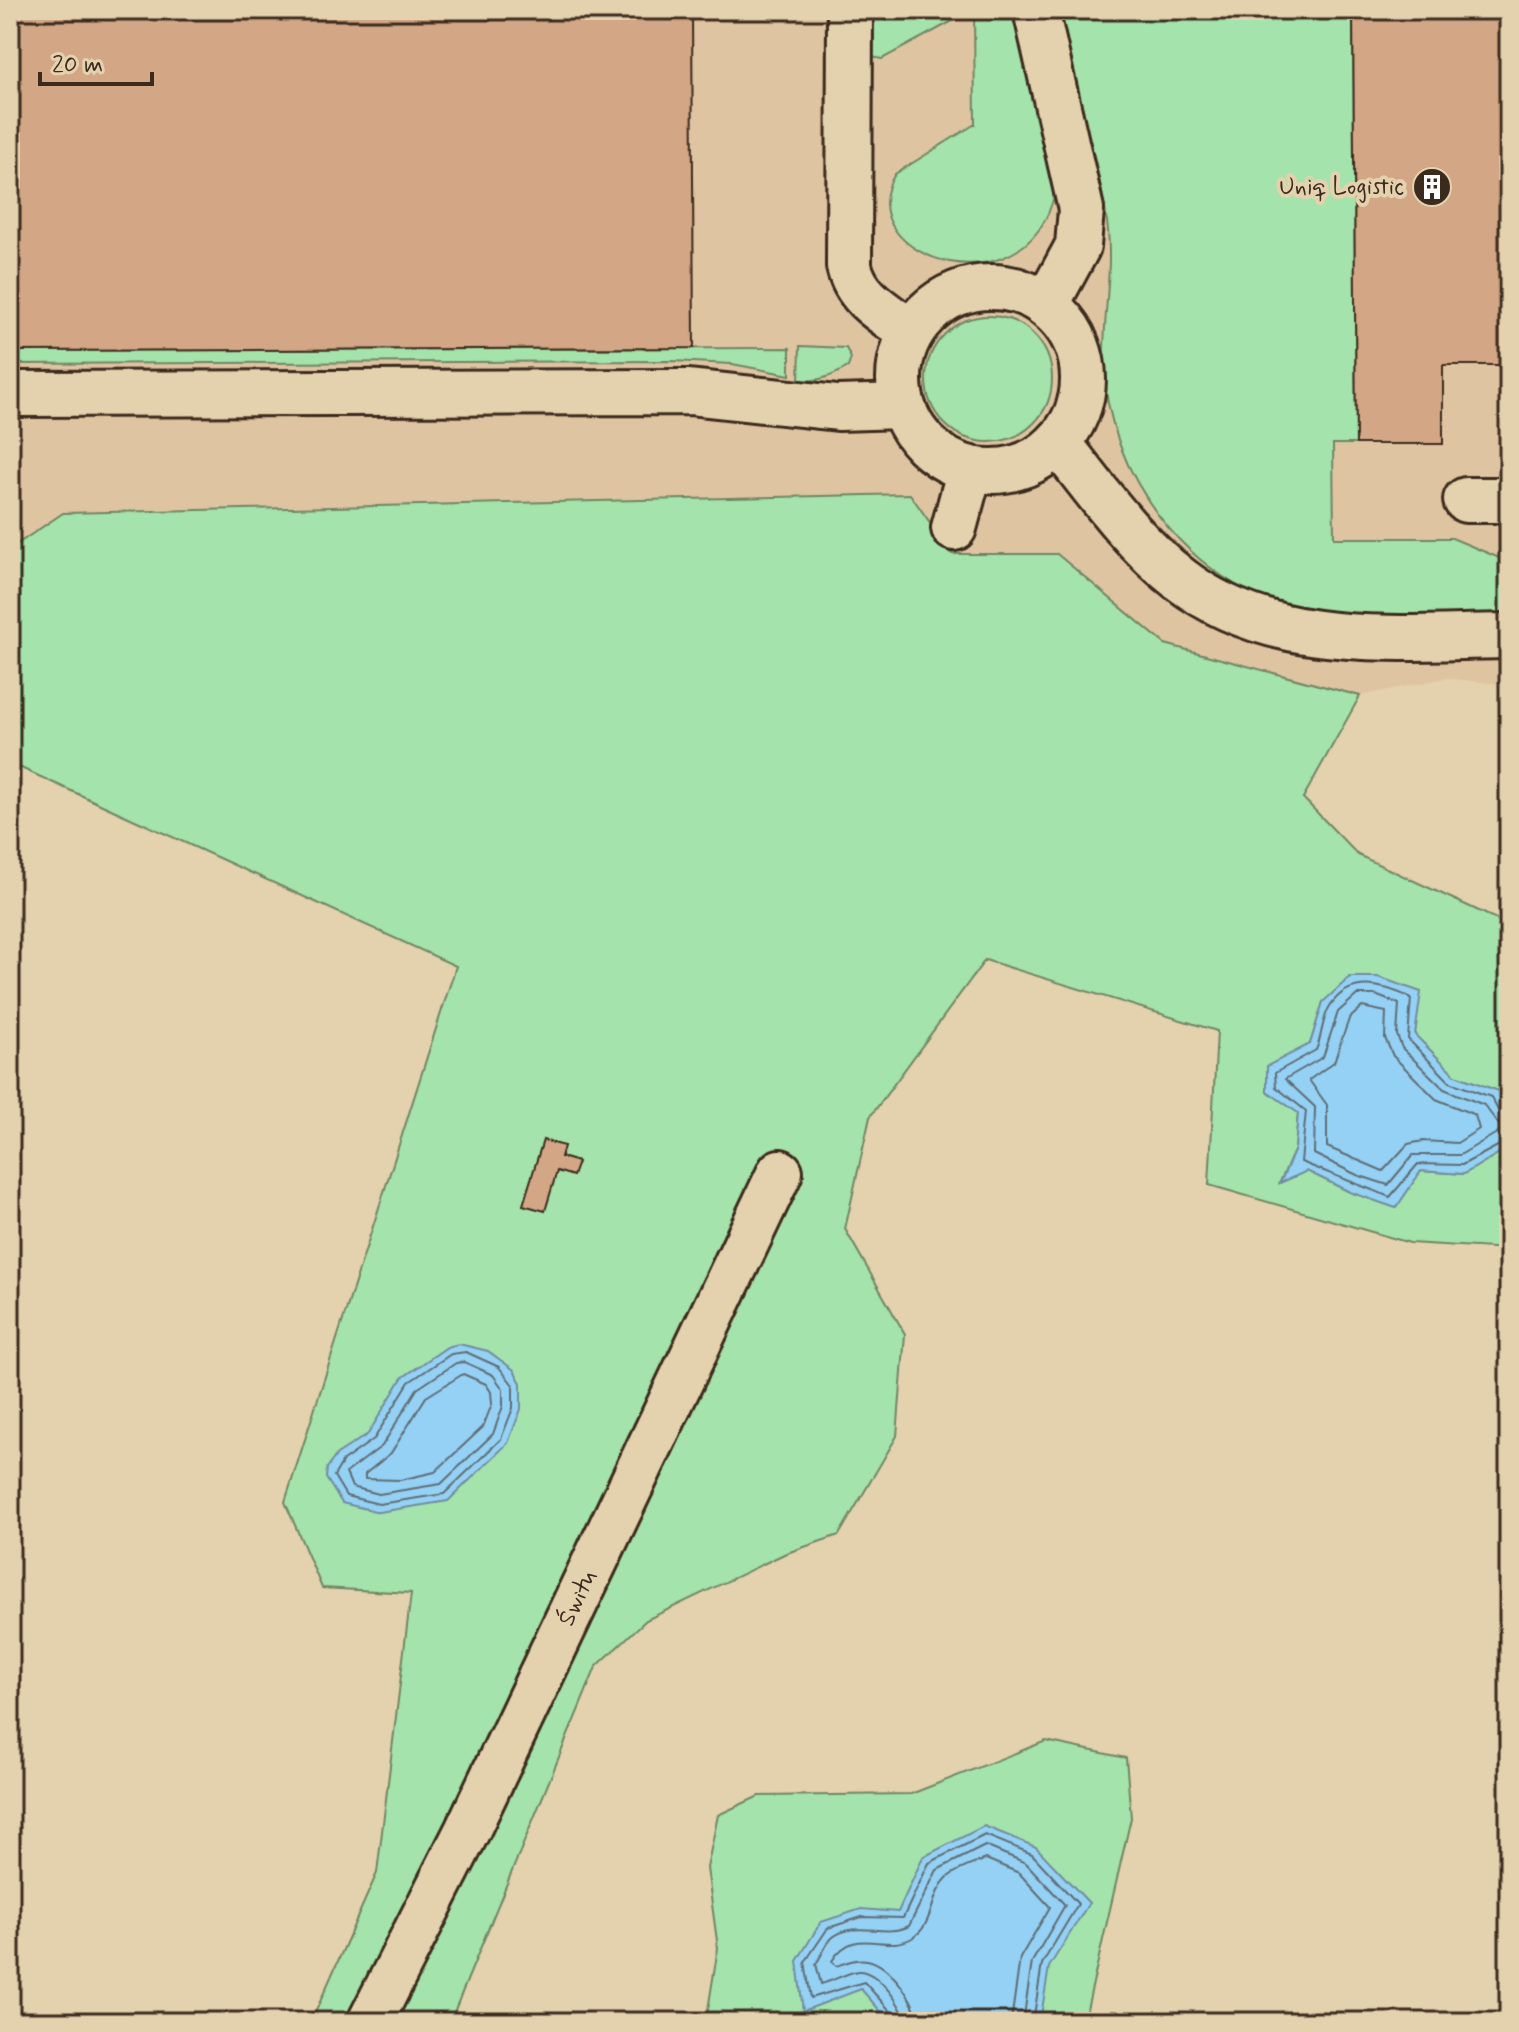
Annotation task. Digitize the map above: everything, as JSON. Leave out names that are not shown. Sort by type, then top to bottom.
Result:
[{"type":"street","points":[[850,10],[849,266],[857,290],[911,332]]},
{"type":"street","points":[[1036,10],[1081,209],[1078,246],[1046,305]]},
{"type":"street","points":[[973,288],[1011,289],[1046,305],[1071,334],[1083,371],[1078,409],[1058,442],[1044,455],[1017,467],[989,471],[952,463],[928,446],[910,424],[902,406],[899,367],[911,332],[938,303],[973,288]]},
{"type":"street","points":[[10,394],[689,392],[838,408],[902,406]]},
{"type":"street","points":[[1058,442],[1122,521],[1158,559],[1203,594],[1239,613],[1321,635],[1509,636]]},
{"type":"street","points":[[954,528],[970,469]]},
{"type":"street","points":[[1466,500],[1509,500]]},
{"type":"street","name":"Świtu","points":[[370,2022],[467,1831],[780,1172]]},
{"type":"shaded area","points":[[10,10],[1509,10],[1509,685],[1445,678],[1360,696],[1165,644],[1057,554],[952,554],[910,494],[63,513],[10,549]]},
{"type":"green space","points":[[872,10],[973,10],[882,59],[872,57]]},
{"type":"green space","points":[[974,10],[1015,10],[1057,179],[1043,223],[1017,250],[984,263],[950,262],[918,251],[896,231],[886,204],[895,174],[975,124]]},
{"type":"green space","points":[[1055,10],[1353,10],[1356,444],[1333,444],[1334,538],[1452,538],[1509,562],[1509,614],[1346,618],[1303,612],[1262,598],[1224,578],[1191,551],[1162,519],[1138,484],[1120,444],[1108,403],[1104,357],[1109,267],[1107,222],[1097,168]]},
{"type":"green space","points":[[989,316],[1013,320],[1034,334],[1048,355],[1052,379],[1048,403],[1034,424],[1013,438],[989,442],[965,438],[944,424],[930,403],[926,379],[930,355],[944,334],[965,320]]},
{"type":"green space","points":[[800,346],[846,348],[851,358],[848,367],[825,378],[799,381]]},
{"type":"green space","points":[[790,348],[790,375],[732,364],[672,361],[10,364],[10,351]]},
{"type":"green space","points":[[910,494],[952,554],[1057,554],[1165,644],[1360,696],[1303,798],[1358,855],[1509,925],[1509,1116],[1498,1091],[1455,1075],[1415,1035],[1323,1002],[1310,1044],[1267,1091],[1298,1112],[1295,1149],[1280,1182],[1307,1171],[1350,1192],[1396,1207],[1421,1171],[1464,1174],[1509,1147],[1509,1249],[1410,1243],[1209,1185],[1217,1031],[985,960],[870,1117],[845,1229],[905,1334],[897,1436],[839,1535],[784,1554],[646,1620],[596,1667],[450,2022],[311,2022],[377,1873],[411,1593],[322,1588],[285,1502],[456,966],[10,763],[10,549],[63,513]]},
{"type":"green space","points":[[1046,1741],[1126,1758],[1131,1818],[1084,2022],[706,2022],[718,1948],[707,1868],[718,1815],[759,1796],[911,1794]]},
{"type":"water","points":[[1350,977],[1378,977],[1421,992],[1415,1035],[1455,1075],[1498,1091],[1509,1116],[1509,1147],[1464,1174],[1421,1171],[1396,1208],[1350,1192],[1307,1171],[1280,1183],[1295,1149],[1298,1113],[1267,1091],[1267,1066],[1310,1044],[1323,1002]]},
{"type":"water","points":[[459,1344],[488,1351],[514,1370],[521,1383],[521,1409],[508,1443],[448,1501],[379,1512],[342,1503],[326,1478],[327,1468],[337,1454],[368,1434],[402,1378],[447,1347]]},
{"type":"water","points":[[984,1826],[1036,1847],[1089,1903],[1049,1967],[1040,2022],[890,2022],[861,1989],[803,2011],[797,1961],[821,1922],[861,1909],[898,1912],[923,1857]]},
{"type":"building","points":[[10,10],[692,10],[694,348],[10,351]]},
{"type":"building","name":"Uniq Logistic","points":[[1353,10],[1509,10],[1509,365],[1443,365],[1443,444],[1356,444]]},
{"type":"building","points":[[543,1140],[564,1146],[561,1157],[578,1162],[573,1176],[557,1171],[545,1211],[523,1205]]},
{"type":"place","name":"Uniq Logistic","points":[[1432,187]]}]
